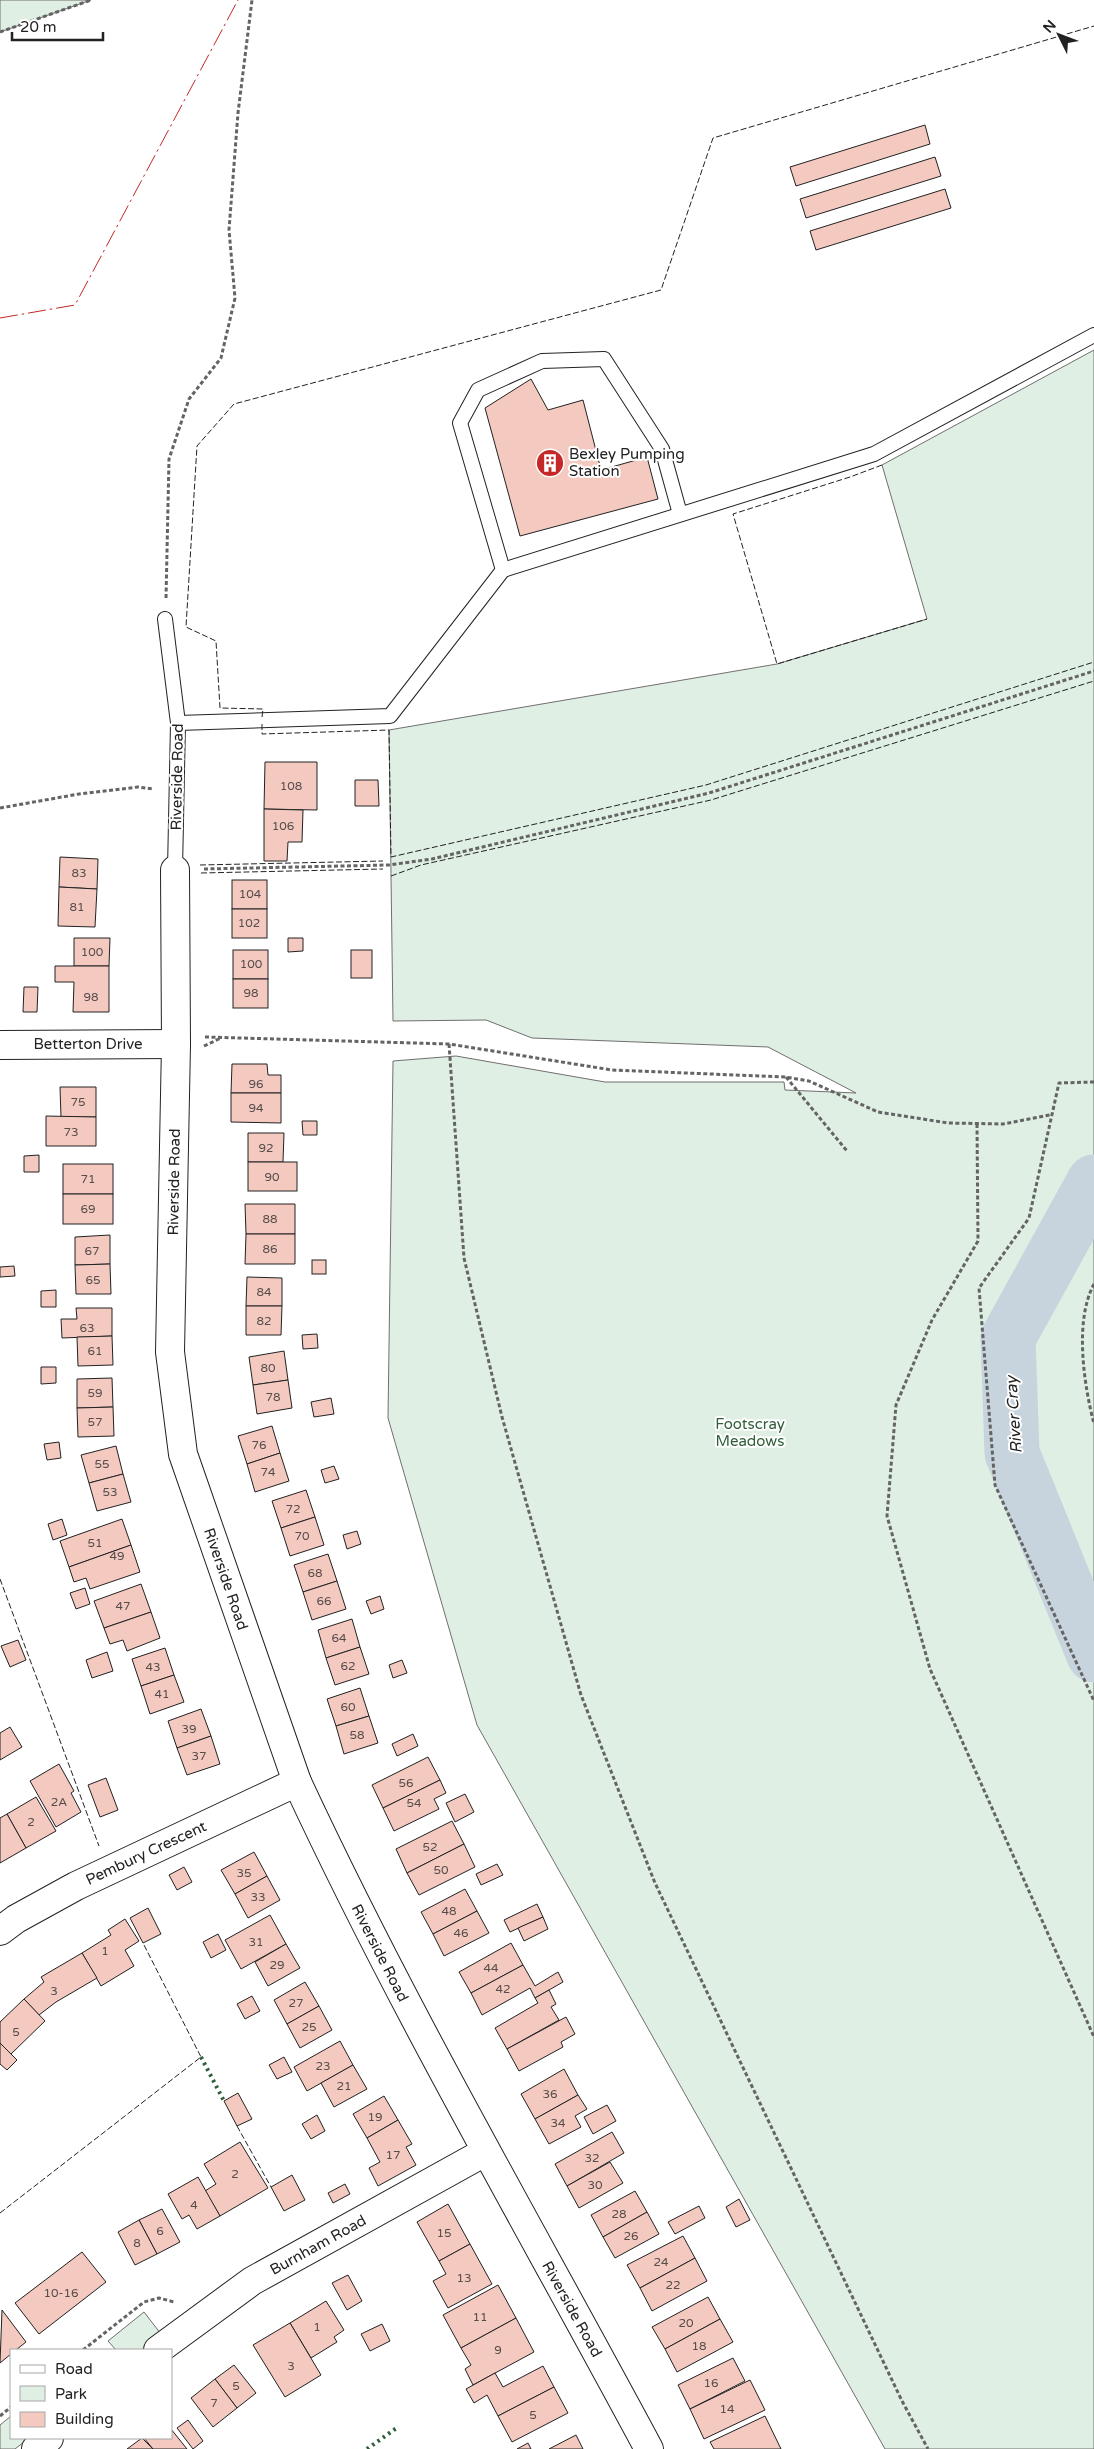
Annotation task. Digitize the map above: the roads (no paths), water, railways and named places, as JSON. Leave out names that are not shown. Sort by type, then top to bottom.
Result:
[{"type":"street","name":"Riverside Road","points":[[175,870],[176,1040],[170,1352],[182,1454],[297,1782],[368,1932],[485,2152],[648,2449]]},
{"type":"street","name":"Betterton Drive","points":[[0,1045],[176,1040]]},
{"type":"street","name":"Pembury Crescent","points":[[0,1931],[76,1886],[297,1782]]},
{"type":"street","name":"Burnham Road","points":[[159,2349],[252,2281],[485,2152]]},
{"type":"street","points":[[36,2449],[48,2439]]},
{"type":"lane","points":[[178,723],[390,716],[503,570],[874,454],[1094,335]]},
{"type":"lane","points":[[503,570],[460,423],[478,390],[542,361],[604,359],[662,449],[680,514]]},
{"type":"lane","name":"Riverside Road","points":[[165,619],[178,723],[175,870]]},
{"type":"waterway","name":"River Cray","points":[[1094,1182],[1008,1338],[1012,1453],[1094,1655]]},
{"type":"place","name":"Bexley Pumping Station","points":[[550,463]]},
{"type":"park label","name":"Footscray Meadows","points":[[750,1432]]}]
